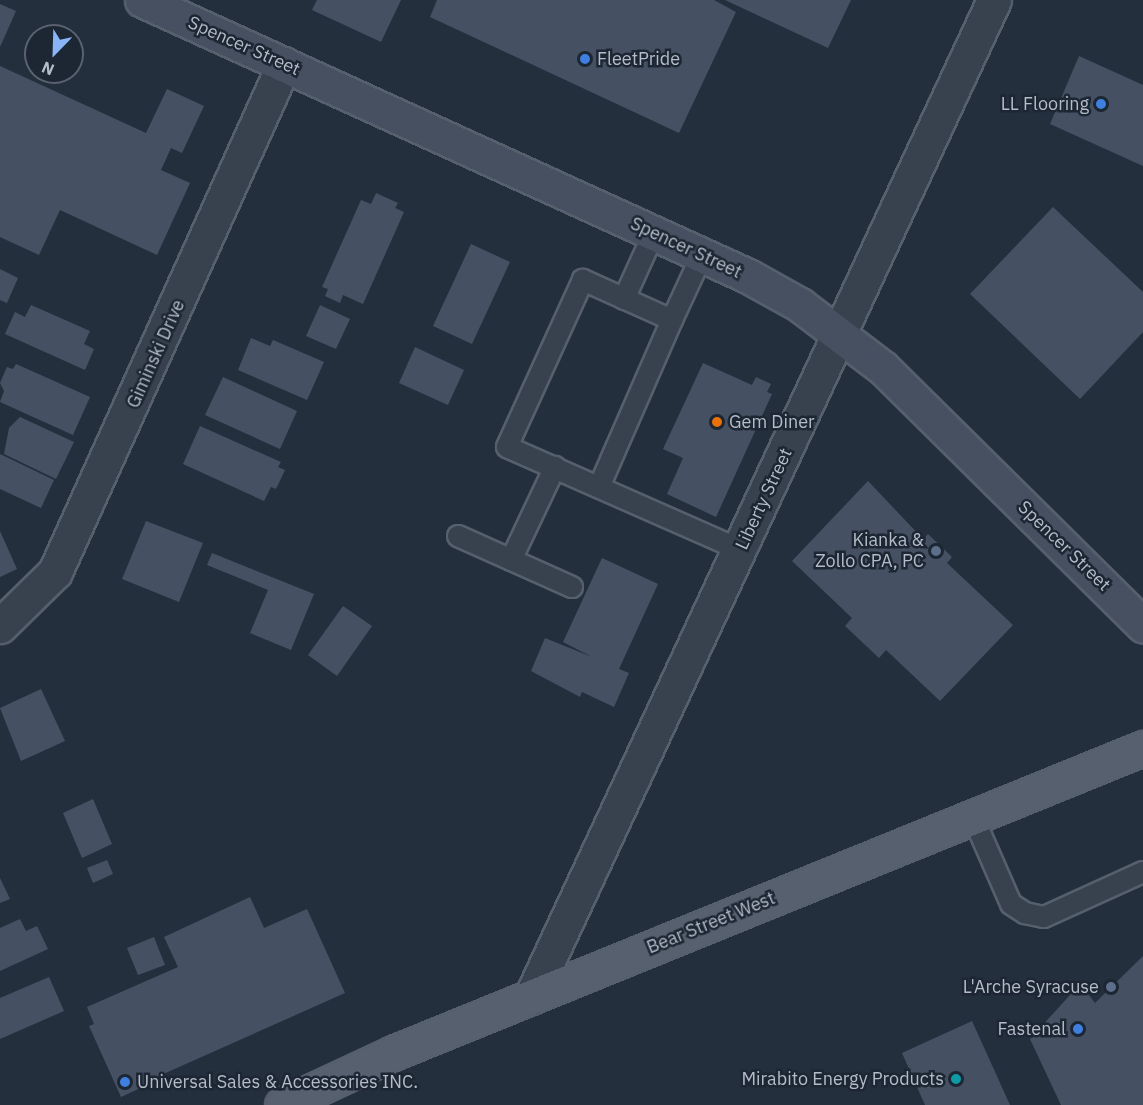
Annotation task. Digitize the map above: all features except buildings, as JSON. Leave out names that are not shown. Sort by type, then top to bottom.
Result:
[{"type":"main road","name":"Spencer Street","points":[[142,0],[702,255],[800,305],[883,368],[1143,625]]},
{"type":"main road","name":"Bear Street West","points":[[282,1105],[326,1096],[531,997],[1143,748]]},
{"type":"street","name":"Liberty Street","points":[[531,997],[841,334],[994,0]]},
{"type":"street","name":"Giminski Drive","points":[[0,626],[55,572],[284,64]]},
{"type":"lane","points":[[624,299],[654,233]]},
{"type":"lane","points":[[599,488],[702,255]]},
{"type":"lane","points":[[672,320],[584,280],[507,447],[740,550]]},
{"type":"lane","points":[[511,560],[555,467]]},
{"type":"lane","points":[[458,536],[572,587]]},
{"type":"lane","points":[[973,817],[1011,904],[1026,913],[1044,917],[1143,872]]},
{"type":"place","name":"FleetPride","points":[[585,59]]},
{"type":"place","name":"LL Flooring","points":[[1101,104]]},
{"type":"place","name":"Gem Diner","points":[[717,422]]},
{"type":"place","name":"Kianka & Zollo CPA, PC","points":[[936,551]]},
{"type":"place","name":"L'Arche Syracuse","points":[[1111,987]]},
{"type":"place","name":"Fastenal","points":[[1078,1029]]},
{"type":"place","name":"Mirabito Energy Products","points":[[956,1079]]},
{"type":"place","name":"Universal Sales & Accessories INC.","points":[[125,1082]]}]
